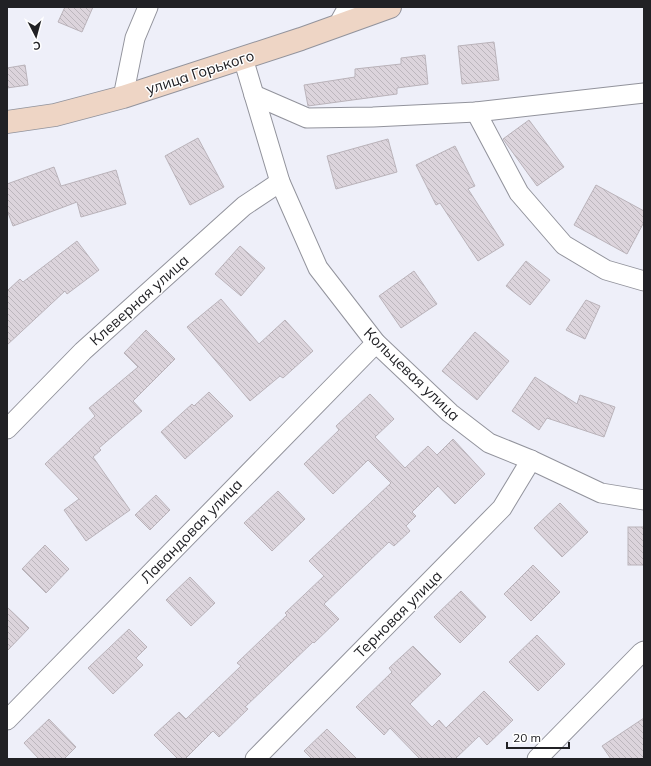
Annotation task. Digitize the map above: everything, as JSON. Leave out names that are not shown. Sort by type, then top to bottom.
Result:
[{"type":"main road","name":"улица Горького","points":[[7,122],[55,115],[123,97],[243,58],[343,16],[390,7]]},
{"type":"street","points":[[123,97],[135,38],[148,7]]},
{"type":"street","name":"Кольцевая улица","points":[[243,58],[280,182],[318,268],[376,342],[450,413],[489,443],[531,460],[601,493],[644,500]]},
{"type":"street","points":[[254,95],[307,118],[373,117],[476,112],[644,93]]},
{"type":"street","points":[[476,112],[519,193],[564,245],[606,270],[644,281]]},
{"type":"street","name":"Клеверная улица","points":[[7,429],[100,335],[244,206],[280,182]]},
{"type":"street","name":"Лавандовая улица","points":[[7,720],[376,342]]},
{"type":"street","name":"Терновая улица","points":[[255,759],[502,508],[531,460]]},
{"type":"street","points":[[537,759],[644,651]]},
{"type":"building","points":[[65,7],[93,7],[82,32],[58,22]]},
{"type":"building","points":[[494,42],[499,80],[462,84],[458,46]]},
{"type":"building","points":[[425,55],[428,84],[397,88],[397,94],[308,106],[304,85],[355,77],[355,69],[401,64],[401,58]]},
{"type":"building","points":[[25,65],[28,85],[7,88],[7,68]]},
{"type":"building","points":[[529,120],[564,167],[537,186],[503,139]]},
{"type":"building","points":[[198,138],[224,187],[190,205],[165,156]]},
{"type":"building","points":[[388,139],[397,172],[336,189],[327,156]]},
{"type":"building","points":[[455,146],[475,186],[468,189],[504,245],[478,261],[440,203],[436,205],[416,165]]},
{"type":"building","points":[[54,167],[61,186],[116,170],[126,204],[81,217],[77,202],[13,226],[7,210],[7,184]]},
{"type":"building","points":[[596,185],[644,211],[644,222],[627,254],[574,225]]},
{"type":"building","points":[[77,241],[99,270],[67,294],[65,291],[7,345],[7,291],[20,279],[23,282]]},
{"type":"building","points":[[240,246],[265,268],[241,296],[215,274]]},
{"type":"building","points":[[526,261],[550,280],[530,305],[506,286]]},
{"type":"building","points":[[414,271],[437,304],[401,328],[379,296]]},
{"type":"building","points":[[221,299],[259,344],[285,320],[313,351],[283,378],[280,376],[250,401],[187,327]]},
{"type":"building","points":[[586,300],[600,306],[585,339],[566,330]]},
{"type":"building","points":[[146,330],[175,359],[133,401],[142,411],[99,448],[101,450],[93,457],[130,510],[86,541],[64,510],[79,499],[45,464],[95,416],[89,408],[138,367],[124,353]]},
{"type":"building","points":[[475,332],[509,361],[477,400],[442,371]]},
{"type":"building","points":[[535,377],[577,404],[580,395],[615,407],[604,437],[547,418],[539,430],[512,411]]},
{"type":"building","points":[[209,392],[233,416],[185,459],[161,432],[192,404],[194,406]]},
{"type":"building","points":[[370,394],[394,419],[375,437],[405,468],[428,446],[437,455],[453,439],[485,474],[455,504],[438,486],[412,512],[416,516],[406,526],[410,531],[394,546],[389,542],[324,604],[339,619],[245,707],[248,709],[219,737],[213,731],[185,759],[178,759],[154,735],[179,712],[186,719],[241,666],[237,663],[287,615],[285,613],[324,576],[309,561],[391,483],[368,460],[333,494],[304,464],[339,430],[336,426]]},
{"type":"building","points":[[278,491],[305,519],[272,551],[244,523]]},
{"type":"building","points":[[156,495],[170,510],[150,530],[135,515]]},
{"type":"building","points":[[560,503],[588,532],[562,557],[534,528]]},
{"type":"building","points":[[628,527],[644,527],[644,565],[628,565]]},
{"type":"building","points":[[45,545],[69,569],[46,593],[22,569]]},
{"type":"building","points":[[533,565],[560,592],[531,621],[504,594]]},
{"type":"building","points":[[190,577],[215,603],[191,626],[166,600]]},
{"type":"building","points":[[461,591],[486,617],[460,643],[434,617]]},
{"type":"building","points":[[7,607],[29,628],[7,651]]},
{"type":"building","points":[[129,629],[147,647],[136,658],[143,665],[113,694],[88,668]]},
{"type":"building","points":[[537,635],[565,664],[538,691],[509,662]]},
{"type":"building","points":[[413,646],[441,674],[410,704],[432,727],[439,720],[446,728],[484,691],[513,720],[487,745],[479,736],[455,759],[420,759],[390,728],[384,735],[356,707],[392,672],[389,668]]},
{"type":"building","points":[[644,718],[644,759],[611,759],[602,746]]},
{"type":"building","points":[[49,719],[76,747],[64,759],[39,759],[24,743]]},
{"type":"building","points":[[327,729],[357,759],[312,759],[304,751]]}]
